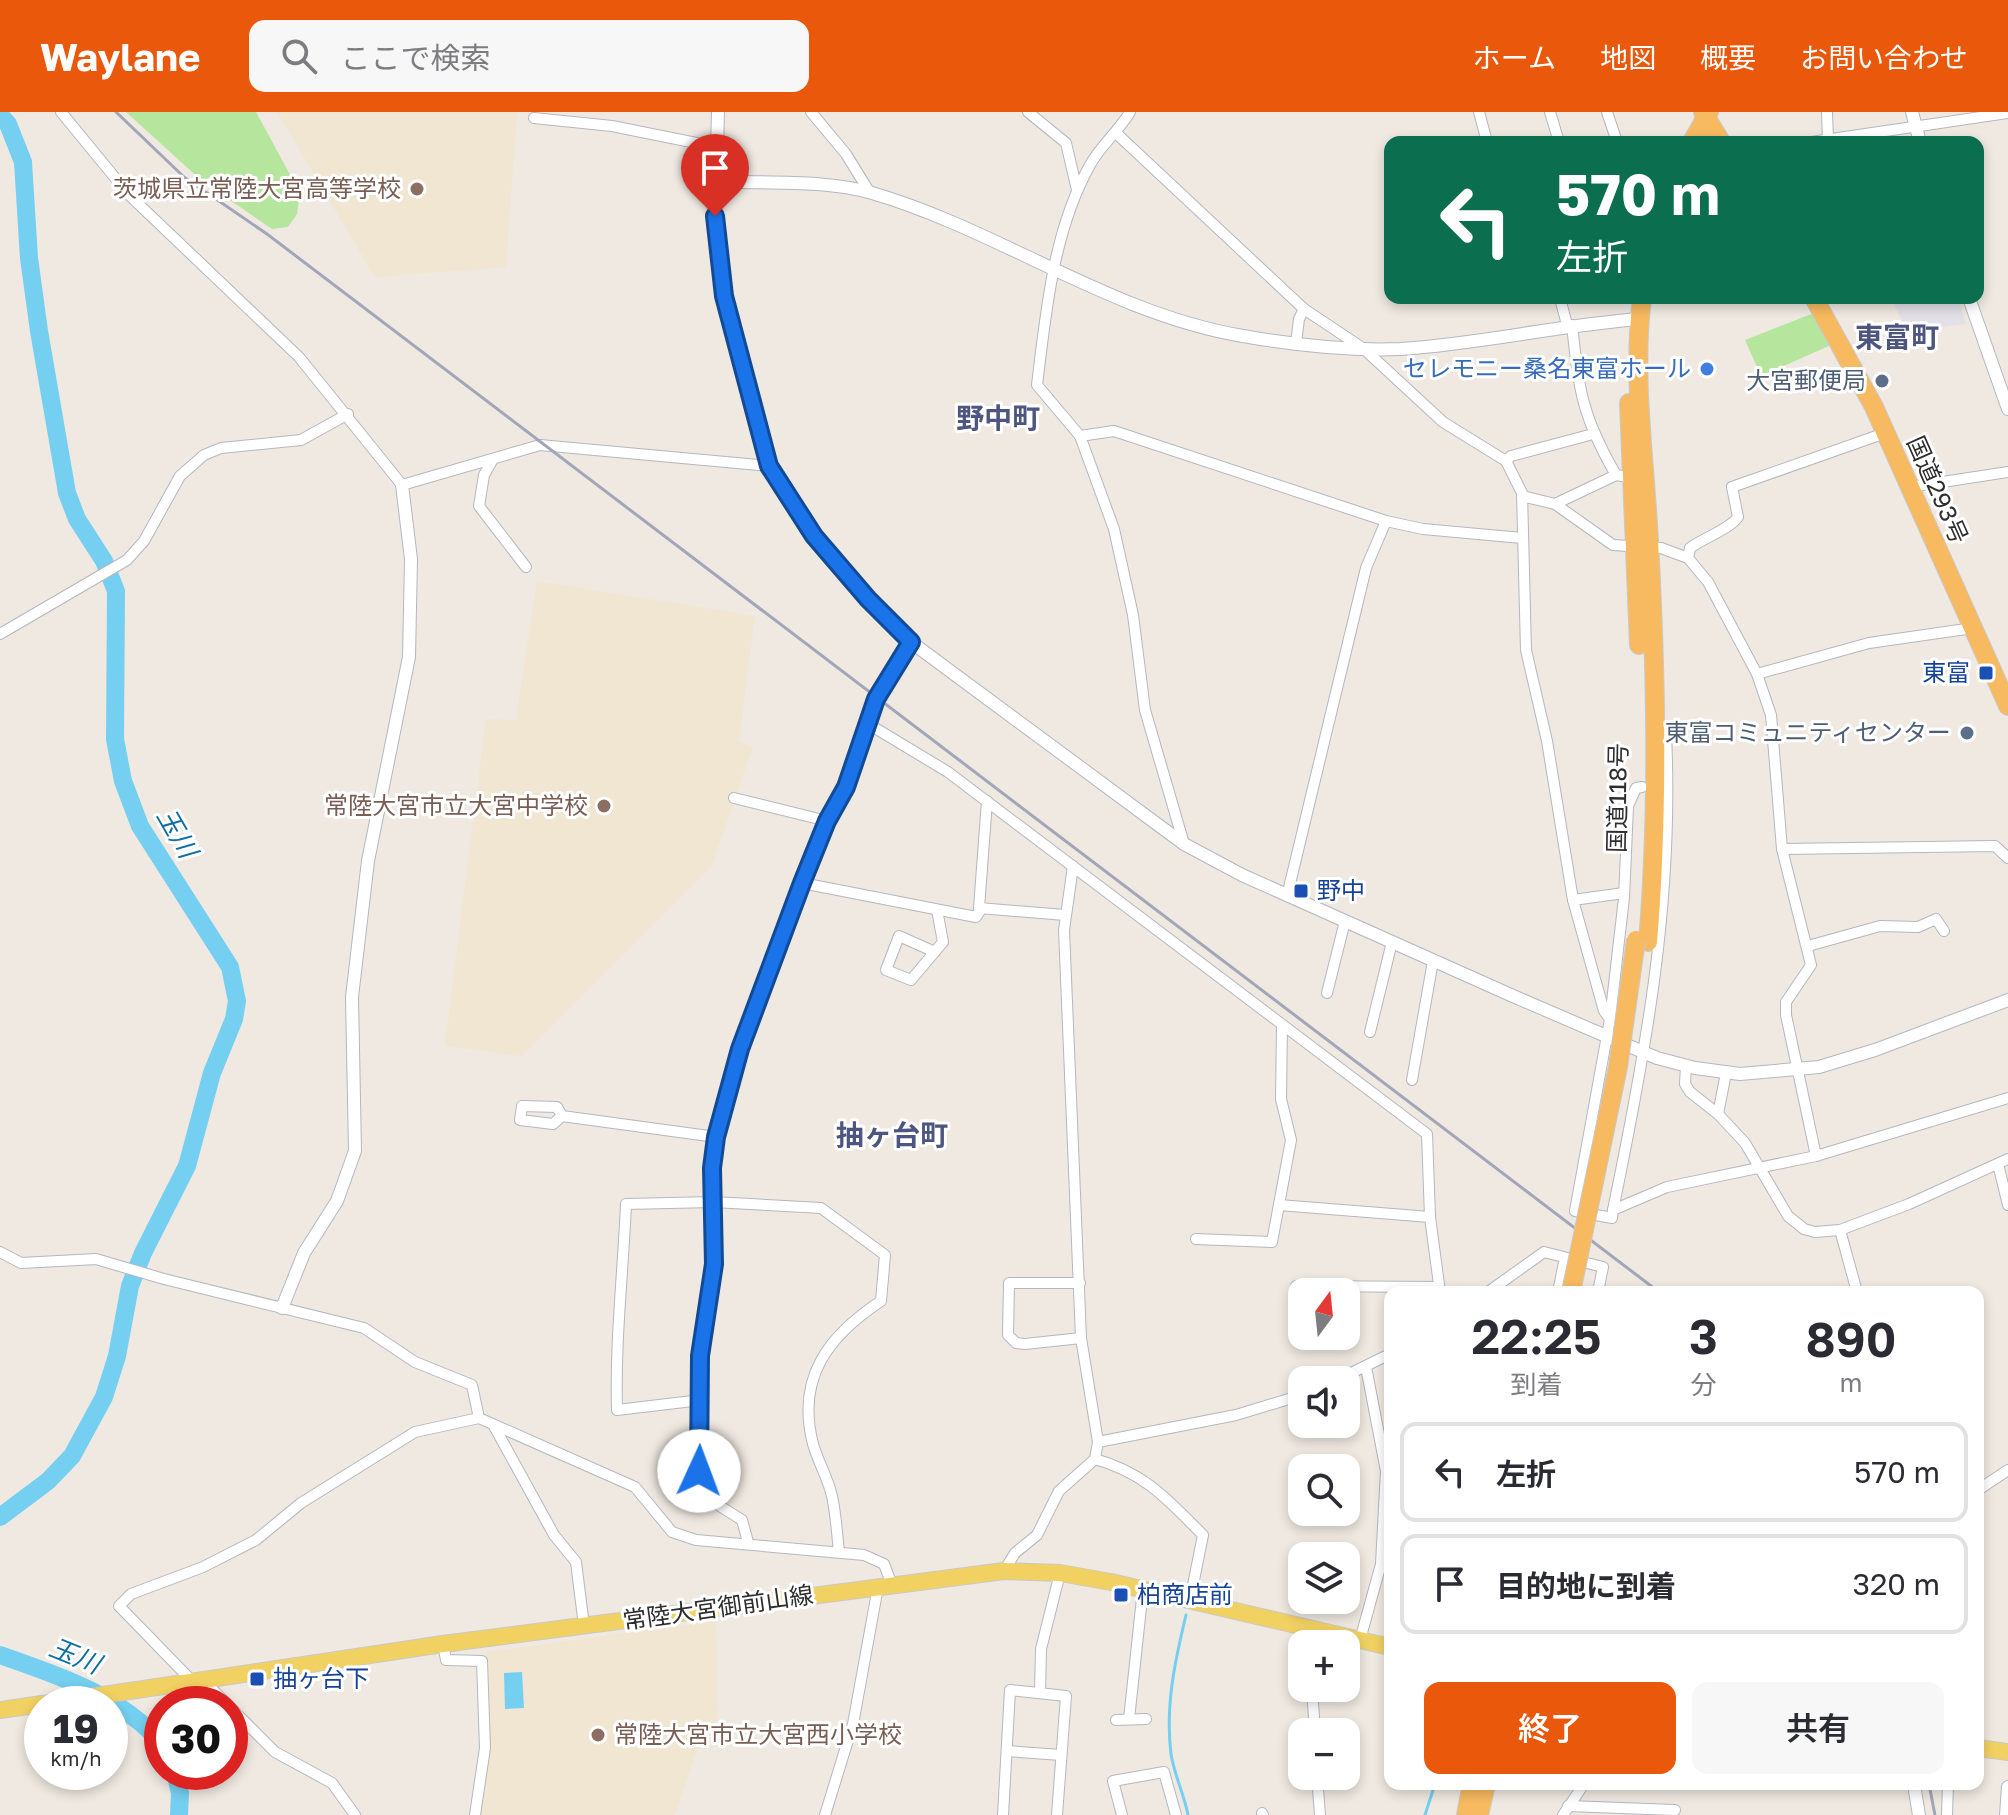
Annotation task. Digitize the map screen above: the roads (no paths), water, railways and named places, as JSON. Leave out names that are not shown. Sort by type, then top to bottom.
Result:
[{"type":"highway","points":[[1683,136],[1703,113]]},
{"type":"highway","points":[[1694,136],[1703,113]]},
{"type":"highway","points":[[1703,113],[1717,136]]},
{"type":"highway","name":"国道118号","points":[[1585,1286],[1630,1069],[1654,834],[1653,723],[1631,304]]},
{"type":"highway","name":"国道118号","points":[[1572,1286],[1642,941],[1642,547],[1624,477],[1634,319],[1640,304]]},
{"type":"highway","name":"国道293号","points":[[1817,304],[1861,380],[2008,706]]},
{"type":"highway","points":[[1473,1790],[1478,1813]]},
{"type":"highway","points":[[1478,1813],[1484,1790]]},
{"type":"main road","name":"常陸大宮御前山線","points":[[128,1691],[443,1644],[1004,1571],[1060,1573],[1143,1589],[1293,1630]]},
{"type":"main road","name":"常陸大宮御前山線","points":[[1360,1640],[1384,1646]]},
{"type":"main road","name":"常陸大宮御前山線","points":[[0,1710],[24,1707]]},
{"type":"main road","points":[[1984,1749],[2008,1752]]},
{"type":"street","points":[[61,112],[130,196],[299,357],[348,414],[402,485],[411,559],[409,657],[368,861],[352,997],[355,1151],[337,1201],[304,1253],[282,1308]]},
{"type":"street","points":[[718,112],[715,181],[719,270],[753,413],[769,466],[814,536],[868,599],[911,642],[1184,844],[1287,896],[1433,961],[1645,1053],[1686,1066],[1726,1073],[1799,1070],[1875,1050],[2008,1000]]},
{"type":"street","points":[[811,112],[846,154],[870,193]]},
{"type":"street","points":[[1028,112],[1066,143],[1078,191]]},
{"type":"street","points":[[1130,112],[1117,134],[1091,162],[1078,191],[1055,270],[1037,385],[1080,436],[1125,570],[1145,710],[1184,844]]},
{"type":"street","points":[[1479,112],[1485,136]]},
{"type":"street","points":[[1550,112],[1557,136]]},
{"type":"street","points":[[1607,112],[1615,136]]},
{"type":"street","points":[[1827,112],[1828,136]]},
{"type":"street","points":[[1912,112],[1918,136]]},
{"type":"street","points":[[1855,136],[2008,113]]},
{"type":"street","points":[[534,118],[612,126],[716,147]]},
{"type":"street","points":[[1117,134],[1304,309],[1364,349],[1443,422],[1506,461],[1522,496],[1526,650],[1547,741],[1573,900],[1604,1011],[1610,1019]]},
{"type":"street","points":[[715,181],[821,186],[870,193],[937,217],[1055,270],[1172,316],[1241,336],[1364,349],[1448,344],[1569,325],[1634,319]]},
{"type":"street","points":[[1555,504],[1624,477],[1593,434],[1580,399],[1569,325],[1562,304]]},
{"type":"street","points":[[1971,304],[2008,409]]},
{"type":"street","points":[[1296,343],[1299,319],[1304,309]]},
{"type":"street","points":[[0,634],[127,560],[144,541],[180,476],[204,455],[221,448],[301,440],[348,414]]},
{"type":"street","points":[[1080,436],[1114,431],[1386,521],[1423,529],[1522,538]]},
{"type":"street","points":[[1688,558],[1690,548],[1708,534],[1733,524],[1738,508],[1732,487],[1885,433]]},
{"type":"street","points":[[1506,461],[1511,456],[1593,434]]},
{"type":"street","points":[[402,485],[540,445],[753,467],[769,466]]},
{"type":"street","points":[[493,459],[484,475],[479,506],[526,567]]},
{"type":"street","points":[[1910,487],[2008,472]]},
{"type":"street","points":[[1522,496],[1555,504],[1613,545],[1642,547],[1688,558],[1708,582],[1757,674],[1771,715],[1782,849],[1811,965],[1786,1002],[1816,1156]]},
{"type":"street","points":[[1287,896],[1366,568],[1386,521]]},
{"type":"street","points":[[1757,674],[1869,643],[1973,628]]},
{"type":"street","points":[[748,1542],[742,1520],[704,1496],[699,1471],[700,1356],[714,1264],[716,1137],[740,1049],[802,883],[827,821],[846,787],[870,725],[876,699],[911,642]]},
{"type":"street","points":[[1642,787],[1636,788],[1628,806],[1624,893],[1609,1037],[1575,1211],[1612,1218],[1645,1053],[1665,908],[1669,834],[1666,735],[1653,723]]},
{"type":"street","points":[[870,725],[948,772],[1427,1134],[1430,1217],[1439,1286]]},
{"type":"street","points":[[734,798],[827,821]]},
{"type":"street","points":[[987,801],[979,908],[1065,915]]},
{"type":"street","points":[[1782,849],[1995,846],[2008,858]]},
{"type":"street","points":[[1004,1571],[1015,1553],[1037,1535],[1059,1491],[1095,1459],[1098,1442],[1081,1338],[1065,915],[1073,866]]},
{"type":"street","points":[[802,883],[976,917],[982,908]]},
{"type":"street","points":[[1573,900],[1624,893]]},
{"type":"street","points":[[935,952],[899,936],[886,970],[911,980],[935,952],[943,942],[937,910]]},
{"type":"street","points":[[1808,946],[1880,926],[1918,927],[1936,919],[1944,931]]},
{"type":"street","points":[[1327,993],[1345,921]]},
{"type":"street","points":[[1370,1032],[1392,942]]},
{"type":"street","points":[[1412,1080],[1433,961]]},
{"type":"street","points":[[1196,1239],[1272,1242],[1291,1140],[1281,1099],[1282,1025]]},
{"type":"street","points":[[1686,1066],[1685,1084],[1690,1092],[1718,1114],[1760,1167],[1795,1223],[1815,1232],[1840,1230],[2003,1161],[2008,1205]]},
{"type":"street","points":[[1718,1114],[1726,1073]]},
{"type":"street","points":[[1613,1210],[1667,1187],[1816,1156],[2008,1098]]},
{"type":"street","points":[[562,1116],[716,1137]]},
{"type":"street","points":[[701,1400],[617,1410],[615,1351],[623,1286],[626,1204],[713,1202],[821,1208],[885,1255],[881,1301],[849,1321],[829,1343],[813,1380],[807,1409],[813,1445],[832,1495],[839,1552]]},
{"type":"street","points":[[1279,1205],[1430,1217]]},
{"type":"street","points":[[1840,1230],[1855,1286]]},
{"type":"street","points":[[0,1252],[21,1263],[96,1259],[164,1279],[364,1328],[415,1362],[472,1385],[479,1418]]},
{"type":"street","points":[[1496,1286],[1544,1252],[1603,1267],[1599,1286]]},
{"type":"street","points":[[1559,1286],[1565,1258]]},
{"type":"street","points":[[1080,1283],[1009,1283],[1008,1335],[1016,1343],[1025,1344],[1081,1338]]},
{"type":"street","points":[[1360,1288],[1384,1288]]},
{"type":"street","points":[[1360,1370],[1384,1357]]},
{"type":"street","points":[[1366,1367],[1384,1461]]},
{"type":"street","points":[[1098,1442],[1236,1415],[1288,1399]]},
{"type":"street","points":[[204,1686],[119,1606],[131,1594],[203,1567],[256,1540],[301,1503],[415,1432],[479,1418],[635,1487],[672,1532],[696,1540],[748,1542],[876,1558],[888,1571],[853,1724],[825,1815]]},
{"type":"street","points":[[494,1426],[554,1535],[576,1562],[584,1626]]},
{"type":"street","points":[[1095,1459],[1128,1468],[1162,1495],[1203,1535],[1190,1600]]},
{"type":"street","points":[[1984,1486],[2008,1470]]},
{"type":"street","points":[[1360,1640],[1381,1564],[1384,1508]]},
{"type":"street","points":[[1040,1692],[1041,1649],[1060,1573]]},
{"type":"street","points":[[1129,1719],[1143,1589]]},
{"type":"street","points":[[443,1644],[446,1660],[482,1661],[485,1748],[475,1815]]},
{"type":"street","points":[[1003,1815],[1010,1690],[1066,1696],[1057,1815]]},
{"type":"street","points":[[1116,1720],[1146,1719]]},
{"type":"street","points":[[248,1726],[275,1752],[332,1783],[355,1815]]},
{"type":"street","points":[[1007,1751],[1061,1755]]},
{"type":"street","points":[[1122,1815],[1113,1781],[1164,1772],[1176,1815]]},
{"type":"street","points":[[2006,1815],[2008,1787]]},
{"type":"street","points":[[1318,1790],[1320,1815]]},
{"type":"street","points":[[1566,1811],[1580,1790]]},
{"type":"street","points":[[1915,1790],[1919,1815]]},
{"type":"street","points":[[1947,1815],[1948,1790]]},
{"type":"street","points":[[1566,1811],[1675,1810]]},
{"type":"water","points":[[522,1672],[524,1708],[505,1709],[504,1673]]},
{"type":"waterway","name":"玉川","points":[[0,115],[8,124],[23,162],[29,258],[67,493],[77,519],[104,561],[116,591],[115,739],[123,781],[140,826],[230,967],[237,1001],[234,1019],[212,1073],[187,1166],[143,1253],[130,1286],[117,1356],[104,1397],[72,1456],[48,1481],[0,1517]]},
{"type":"waterway","points":[[1186,1615],[1170,1701],[1169,1736],[1172,1762],[1188,1815]]},
{"type":"waterway","name":"玉川","points":[[0,1655],[87,1689],[144,1725]]},
{"type":"waterway","name":"玉川","points":[[179,1790],[179,1815]]},
{"type":"waterway","points":[[1425,1815],[1433,1790]]},
{"type":"railway","points":[[116,112],[184,177],[267,234],[1651,1286]]},
{"type":"railway","points":[[1930,1790],[1935,1815]]},
{"type":"place","name":"茨城県立常陸大宮高等学校","points":[[417,189]]},
{"type":"place","name":"セレモニー桑名東富ホール","points":[[1707,369]]},
{"type":"place","name":"大宮郵便局","points":[[1882,381]]},
{"type":"place","name":"東富","points":[[1986,673]]},
{"type":"place","name":"東富コミュニティセンター","points":[[1967,733]]},
{"type":"place","name":"常陸大宮市立大宮中学校","points":[[604,806]]},
{"type":"place","name":"野中","points":[[1301,891]]},
{"type":"place","name":"柏商店前","points":[[1121,1595]]},
{"type":"place","name":"抽ヶ台下","points":[[257,1679]]},
{"type":"place","name":"常陸大宮市立大宮西小学校","points":[[598,1735]]},
{"type":"district","name":"東富町","points":[[1897,337]]},
{"type":"district","name":"野中町","points":[[998,418]]},
{"type":"district","name":"抽ヶ台町","points":[[892,1135]]}]
